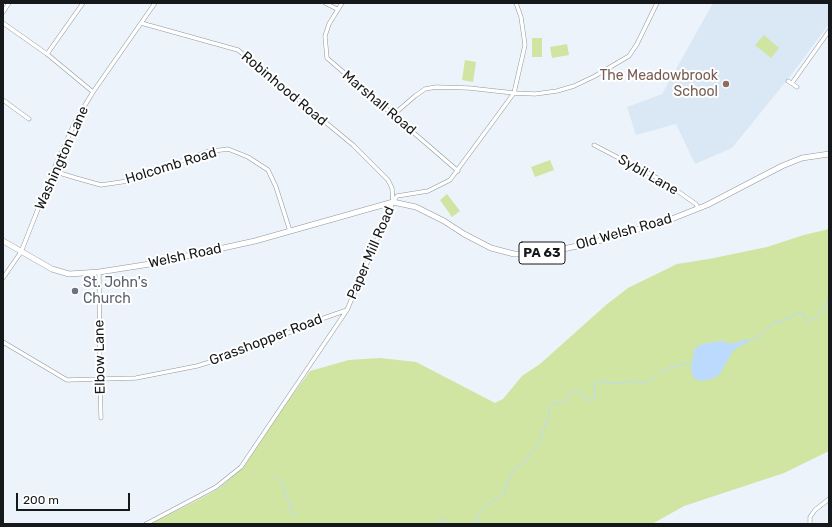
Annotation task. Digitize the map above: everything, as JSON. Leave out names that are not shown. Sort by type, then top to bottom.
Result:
[{"type":"main road","name":"Old Welsh Road","points":[[255,241],[393,202],[416,207],[491,248],[514,254],[541,254],[595,242],[670,220],[698,208],[782,166],[802,158],[829,154]]},
{"type":"main road","name":"Welsh Road","points":[[3,242],[52,269],[67,274],[99,272],[150,264],[255,241]]},
{"type":"street","points":[[3,12],[9,3]]},
{"type":"street","points":[[46,54],[83,3]]},
{"type":"street","name":"Washington Lane","points":[[3,278],[21,252],[53,170],[76,120],[93,92],[155,3]]},
{"type":"street","points":[[325,3],[337,10]]},
{"type":"street","name":"Marshall Road","points":[[342,3],[329,24],[325,36],[327,58],[458,171]]},
{"type":"street","points":[[514,93],[525,45],[521,16],[516,3]]},
{"type":"street","points":[[393,115],[425,89],[436,87],[470,88],[535,94],[557,91],[574,86],[595,76],[629,56],[637,44],[657,3]]},
{"type":"street","name":"Robinhood Road","points":[[141,23],[238,50],[353,146],[388,180],[392,188],[393,202]]},
{"type":"street","points":[[3,24],[46,54],[93,92]]},
{"type":"street","points":[[792,83],[829,31]]},
{"type":"street","points":[[788,80],[797,87]]},
{"type":"street","name":"Paper Mill Road","points":[[146,524],[216,488],[241,467],[347,310],[393,202],[397,196],[428,191],[450,180],[514,93]]},
{"type":"street","points":[[3,100],[29,119]]},
{"type":"street","name":"Sybil Lane","points":[[594,145],[662,181],[696,204],[698,208]]},
{"type":"street","name":"Holcomb Road","points":[[53,170],[101,185],[128,181],[206,152],[228,149],[248,157],[268,170],[276,187],[290,231]]},
{"type":"street","name":"Elbow Lane","points":[[99,272],[100,380],[102,418]]},
{"type":"street","name":"Grasshopper Road","points":[[3,342],[67,380],[136,378],[197,366],[255,347],[347,310]]},
{"type":"street","points":[[810,524],[810,517],[815,510],[829,499]]},
{"type":"shaded area","name":"The Meadowbrook School","points":[[713,3],[829,3],[829,24],[792,74],[732,148],[695,164],[676,124],[636,135],[627,107],[662,94]]},
{"type":"green space","points":[[764,35],[779,48],[771,58],[755,45]]},
{"type":"green space","points":[[532,38],[542,38],[542,57],[532,57]]},
{"type":"green space","points":[[567,44],[569,55],[552,58],[550,47]]},
{"type":"green space","points":[[465,60],[476,62],[473,82],[462,80]]},
{"type":"green space","points":[[550,160],[554,170],[535,177],[531,167]]},
{"type":"green space","points":[[447,194],[460,211],[452,217],[440,200]]},
{"type":"green space","points":[[829,229],[829,451],[784,473],[684,506],[652,524],[150,524],[218,489],[243,468],[310,371],[349,360],[380,358],[416,362],[495,403],[503,399],[522,376],[540,364],[606,305],[628,288],[677,264],[767,247],[804,235]]},
{"type":"water","points":[[747,339],[747,343],[733,351],[719,375],[712,379],[702,381],[694,379],[691,369],[694,350],[697,347],[702,344],[722,341],[731,344]]},
{"type":"waterway","points":[[747,341],[758,338],[762,332],[776,321],[785,320],[798,313],[804,314],[804,318],[808,321],[814,319],[825,309],[829,296]]},
{"type":"waterway","points":[[659,373],[663,370],[678,365],[688,363],[692,364]]},
{"type":"waterway","points":[[472,524],[477,522],[477,516],[488,504],[504,494],[510,475],[515,468],[524,463],[539,442],[548,419],[550,407],[553,403],[562,404],[567,400],[569,394],[577,390],[581,392],[587,400],[593,400],[595,397],[595,383],[598,381],[616,384],[632,381],[645,384],[654,378]]},
{"type":"waterway","points":[[275,476],[281,482],[286,491],[285,495],[289,501],[292,513],[296,516]]},
{"type":"waterway","points":[[436,524],[443,518],[445,519],[446,524]]},
{"type":"place","name":"The Meadowbrook School","points":[[726,84]]},
{"type":"place","name":"St. John's Church","points":[[75,291]]}]
